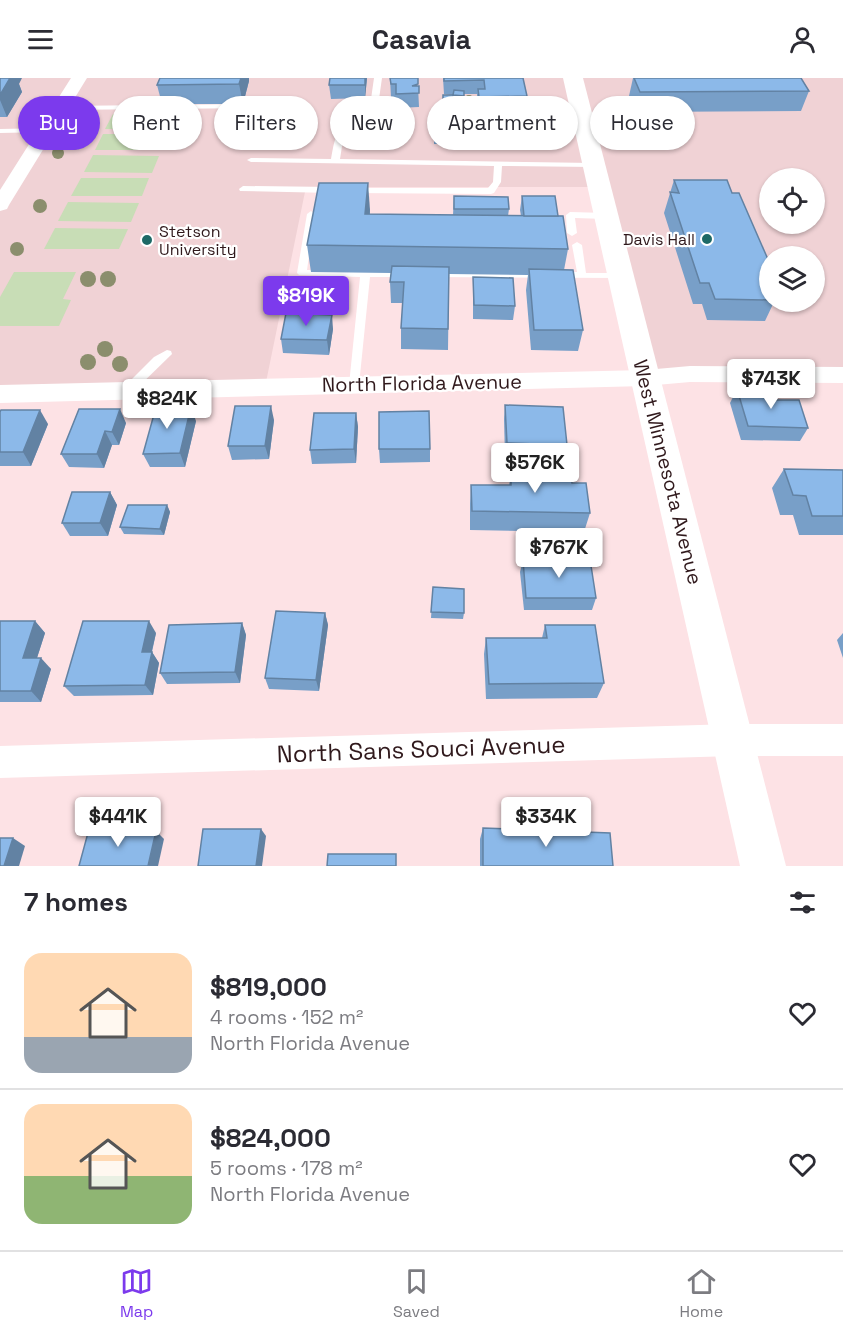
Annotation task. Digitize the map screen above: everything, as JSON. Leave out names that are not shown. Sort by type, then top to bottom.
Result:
[{"type":"street","points":[[68,96],[79,78]]},
{"type":"street","name":"West Minnesota Avenue","points":[[573,78],[763,866]]},
{"type":"street","points":[[2,199],[33,150]]},
{"type":"street","name":"North Florida Avenue","points":[[0,394],[645,378],[690,374],[843,375]]},
{"type":"street","name":"North Sans Souci Avenue","points":[[0,762],[733,740],[843,740]]},
{"type":"lane","points":[[375,96],[378,78]]},
{"type":"lane","points":[[100,108],[214,106]]},
{"type":"lane","points":[[0,130],[18,130]]},
{"type":"lane","points":[[335,162],[337,150]]},
{"type":"lane","points":[[251,160],[594,165]]},
{"type":"lane","points":[[243,189],[490,191],[497,182],[498,164]]},
{"type":"lane","points":[[311,214],[302,273],[411,274]]},
{"type":"lane","points":[[572,233],[570,215],[606,216]]},
{"type":"lane","points":[[577,245],[582,276]]},
{"type":"lane","points":[[354,385],[365,274]]},
{"type":"lane","points":[[422,274],[621,276]]},
{"type":"lane","points":[[127,391],[167,354]]},
{"type":"shaded area","name":"Stetson University","points":[[0,78],[843,78],[843,378],[645,378],[599,187],[306,187],[265,387],[0,394]]},
{"type":"green space","points":[[112,116],[112,129],[105,129]]},
{"type":"green space","points":[[103,134],[112,134],[112,150],[100,150],[100,140]]},
{"type":"green space","points":[[93,155],[159,156],[152,173],[84,172]]},
{"type":"green space","points":[[81,178],[149,178],[142,196],[71,196]]},
{"type":"green space","points":[[68,202],[139,203],[131,222],[58,221]]},
{"type":"green space","points":[[55,228],[128,229],[119,249],[44,249]]},
{"type":"green space","points":[[14,272],[76,272],[63,299],[71,300],[59,326],[0,326],[0,297]]},
{"type":"building","points":[[0,78],[10,78],[0,95]]},
{"type":"building","points":[[160,78],[241,78],[239,84],[157,85]]},
{"type":"building","points":[[330,78],[365,78],[365,85],[329,85]]},
{"type":"building","points":[[390,78],[418,78],[418,84],[412,86],[419,86],[419,93],[396,94],[396,84],[391,84]]},
{"type":"building","points":[[444,78],[523,78],[527,96],[479,96],[478,89],[485,89],[484,80],[444,81]]},
{"type":"building","points":[[634,78],[801,78],[809,91],[640,92]]},
{"type":"building","points":[[454,90],[464,91],[464,96],[453,95]]},
{"type":"building","name":"Davis Hall","points":[[674,180],[727,180],[732,193],[739,193],[762,246],[759,246],[759,300],[715,299],[709,283],[700,283],[670,192],[679,193]]},
{"type":"building","points":[[319,183],[368,183],[365,214],[563,216],[568,249],[307,245]]},
{"type":"building","points":[[454,196],[508,197],[509,209],[454,209]]},
{"type":"building","points":[[522,196],[555,196],[558,216],[524,216]]},
{"type":"building","points":[[392,266],[449,267],[448,329],[401,328],[404,282],[390,282]]},
{"type":"building","points":[[529,269],[573,270],[583,330],[534,330]]},
{"type":"building","points":[[473,277],[513,278],[515,306],[474,305]]},
{"type":"building","points":[[286,313],[332,315],[327,340],[281,339]]},
{"type":"building","points":[[737,389],[772,390],[775,400],[799,400],[808,428],[748,426]]},
{"type":"building","points":[[505,405],[563,407],[567,445],[507,443]]},
{"type":"building","points":[[235,406],[271,406],[265,446],[228,446]]},
{"type":"building","points":[[156,407],[191,407],[180,453],[143,454]]},
{"type":"building","points":[[79,409],[120,409],[112,432],[105,431],[97,454],[61,454]]},
{"type":"building","points":[[1,410],[40,410],[23,452],[0,452]]},
{"type":"building","points":[[429,411],[430,449],[379,449],[379,412]]},
{"type":"building","points":[[314,413],[356,413],[354,449],[310,450]]},
{"type":"building","points":[[542,463],[570,463],[572,483],[586,483],[590,513],[472,511],[471,485],[511,485],[511,476],[543,477]]},
{"type":"building","points":[[784,469],[843,470],[843,516],[812,516],[806,496],[793,495]]},
{"type":"building","points":[[72,492],[110,492],[100,523],[62,523]]},
{"type":"building","points":[[128,505],[167,505],[160,529],[120,527]]},
{"type":"building","points":[[590,559],[596,598],[526,598],[523,560]]},
{"type":"building","points":[[433,587],[464,589],[464,613],[431,612]]},
{"type":"building","points":[[276,611],[325,613],[316,680],[265,678]]},
{"type":"building","points":[[0,621],[35,621],[23,658],[41,658],[31,691],[0,691]]},
{"type":"building","points":[[83,621],[149,621],[142,652],[152,652],[145,685],[64,686]]},
{"type":"building","points":[[242,623],[235,672],[160,673],[169,625]]},
{"type":"building","points":[[545,625],[595,625],[604,683],[489,684],[486,638],[547,638]]},
{"type":"building","points":[[483,828],[610,833],[613,866],[483,866]]},
{"type":"building","points":[[89,829],[156,831],[148,866],[79,866]]},
{"type":"building","points":[[203,829],[261,829],[256,866],[198,866]]},
{"type":"building","points":[[0,838],[13,838],[4,866],[0,866]]},
{"type":"building","points":[[328,854],[396,854],[396,866],[327,866]]},
{"type":"place","name":"Davis Hall","points":[[707,239]]},
{"type":"place","name":"Stetson University","points":[[147,240]]}]
